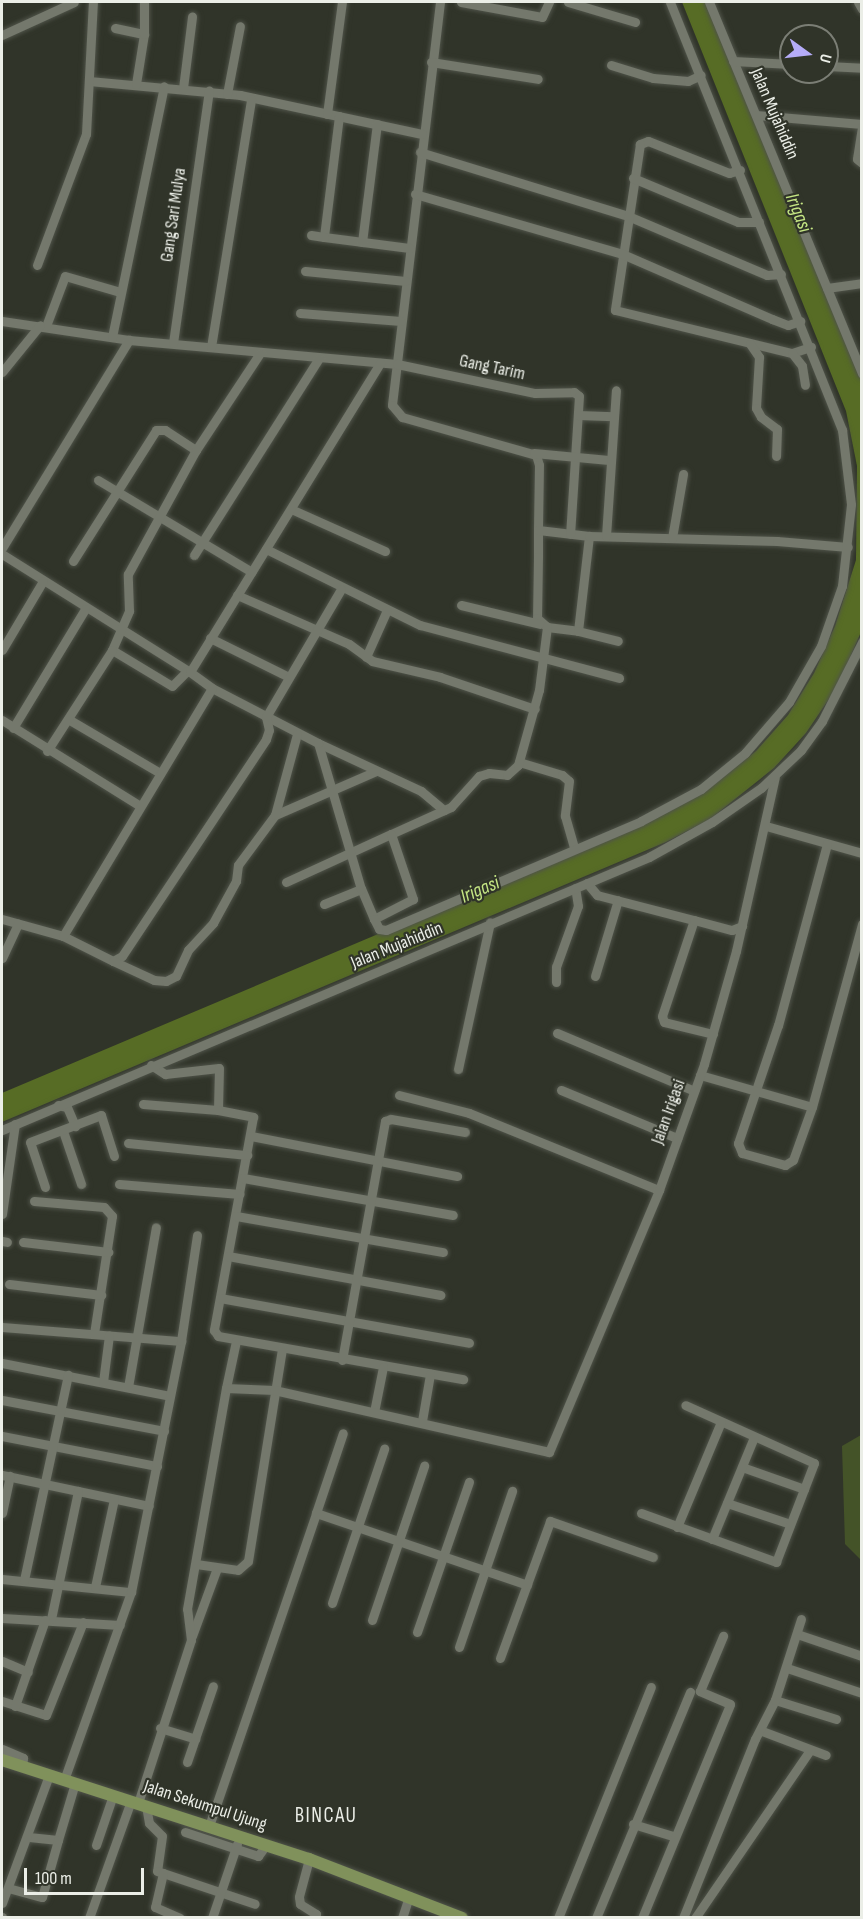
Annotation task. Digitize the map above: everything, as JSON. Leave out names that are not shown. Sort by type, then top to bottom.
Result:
[{"type":"main road","name":"Jalan Sekumpul Ujung","points":[[2,1760],[209,1826],[237,1842],[266,1845],[309,1859],[462,1917]]},
{"type":"street","points":[[37,265],[86,134],[93,2]]},
{"type":"street","points":[[136,84],[144,34],[144,2]]},
{"type":"street","points":[[327,114],[342,2]]},
{"type":"street","points":[[440,2],[430,62],[392,405],[398,415],[534,453],[609,460]]},
{"type":"street","points":[[461,2],[542,17],[549,2]]},
{"type":"street","points":[[568,2],[635,22]]},
{"type":"street","points":[[318,743],[361,889],[377,928],[386,930],[574,848],[641,822],[686,798],[724,771],[768,729],[789,702],[821,646],[842,586],[848,547],[851,504],[846,444],[811,347],[670,2]]},
{"type":"street","name":"Jalan Mujahiddin","points":[[709,2],[861,374]]},
{"type":"street","points":[[858,2],[861,9]]},
{"type":"street","points":[[2,35],[67,3]]},
{"type":"street","points":[[183,88],[192,17]]},
{"type":"street","points":[[227,94],[240,26]]},
{"type":"street","points":[[115,28],[144,34]]},
{"type":"street","points":[[733,61],[779,63]]},
{"type":"street","points":[[430,62],[538,79]]},
{"type":"street","points":[[611,65],[653,78],[688,81],[701,75]]},
{"type":"street","points":[[839,67],[861,68]]},
{"type":"street","points":[[89,81],[209,91],[422,134]]},
{"type":"street","points":[[112,337],[120,292],[147,180],[164,86]]},
{"type":"street","name":"Gang Sari Mulya","points":[[173,343],[209,91]]},
{"type":"street","points":[[211,347],[251,99]]},
{"type":"street","points":[[756,115],[861,125],[857,159],[861,163]]},
{"type":"street","points":[[324,237],[339,116]]},
{"type":"street","points":[[362,242],[377,124]]},
{"type":"street","points":[[740,170],[729,173],[646,141],[639,145],[620,254],[614,308],[617,313],[792,353],[811,347]]},
{"type":"street","points":[[420,152],[628,216],[767,275],[781,274]]},
{"type":"street","points":[[633,178],[738,222],[759,222]]},
{"type":"street","points":[[415,194],[620,254],[772,320],[788,325],[800,321]]},
{"type":"street","points":[[311,235],[409,248]]},
{"type":"street","points":[[304,271],[406,281]]},
{"type":"street","points":[[2,372],[43,326],[65,276],[120,292]]},
{"type":"street","points":[[827,288],[861,283]]},
{"type":"street","points":[[300,313],[401,321]]},
{"type":"street","name":"Gang Tarim","points":[[2,321],[129,340],[397,364],[521,391],[571,391],[579,396],[578,415]]},
{"type":"street","points":[[129,340],[2,555],[212,688],[297,734],[420,791],[444,810]]},
{"type":"street","points":[[750,344],[759,357],[756,408],[761,417],[777,429],[776,456]]},
{"type":"street","points":[[47,751],[122,632],[130,605],[129,569],[196,450],[260,353]]},
{"type":"street","points":[[792,353],[802,366],[805,385]]},
{"type":"street","points":[[194,555],[319,358]]},
{"type":"street","points":[[112,650],[172,686],[189,672],[380,363]]},
{"type":"street","points":[[606,536],[609,460],[616,390]]},
{"type":"street","points":[[570,534],[578,415],[613,417]]},
{"type":"street","points":[[72,561],[156,430],[165,430],[196,450]]},
{"type":"street","points":[[286,882],[351,855],[444,810],[478,776],[507,775],[519,762],[535,710],[544,657],[538,530],[539,465],[534,453]]},
{"type":"street","points":[[672,538],[683,474]]},
{"type":"street","points":[[98,480],[252,572]]},
{"type":"street","points":[[291,509],[385,551]]},
{"type":"street","points":[[538,530],[589,536],[848,547]]},
{"type":"street","points":[[578,631],[589,536]]},
{"type":"street","points":[[266,549],[341,589],[424,627],[619,678]]},
{"type":"street","points":[[2,650],[44,581]]},
{"type":"street","points":[[113,961],[127,951],[143,928],[185,857],[259,749],[269,730],[266,717],[341,589]]},
{"type":"street","points":[[237,595],[349,644],[366,657],[440,677],[535,710]]},
{"type":"street","points":[[461,605],[618,641]]},
{"type":"street","points":[[13,728],[85,609]]},
{"type":"street","points":[[366,657],[387,610]]},
{"type":"street","points":[[210,638],[289,677]]},
{"type":"street","name":"Jalan Mujahiddin","points":[[2,1130],[151,1065],[463,937],[490,922],[649,857],[712,822],[775,777],[801,750],[822,721],[861,642]]},
{"type":"street","points":[[63,936],[212,688]]},
{"type":"street","points":[[68,719],[160,773]]},
{"type":"street","points":[[2,720],[47,751],[98,777],[140,806]]},
{"type":"street","points":[[2,920],[63,936],[154,980],[166,981],[176,976],[188,950],[213,923],[232,890],[239,873],[238,865],[275,815],[297,734]]},
{"type":"street","points":[[519,762],[562,775],[569,781],[565,816],[574,848]]},
{"type":"street","points":[[275,815],[376,771]]},
{"type":"street","name":"Jalan Irigasi","points":[[422,1421],[543,1452],[552,1450],[659,1190],[700,1075],[742,926],[766,826],[775,777]]},
{"type":"street","points":[[766,826],[861,853]]},
{"type":"street","points":[[374,919],[414,897],[391,834]]},
{"type":"street","points":[[827,844],[758,1092],[738,1149],[785,1165],[793,1160],[812,1107],[861,924]]},
{"type":"street","points":[[587,883],[597,895],[732,930],[742,926]]},
{"type":"street","points":[[556,982],[556,967],[578,906],[575,888]]},
{"type":"street","points":[[324,904],[361,889]]},
{"type":"street","points":[[595,976],[618,900]]},
{"type":"street","points":[[694,920],[662,1020],[712,1034]]},
{"type":"street","points":[[458,1069],[490,922]]},
{"type":"street","points":[[2,958],[18,923]]},
{"type":"street","points":[[557,1033],[694,1091]]},
{"type":"street","points":[[151,1065],[165,1074],[219,1068],[222,1080],[218,1110]]},
{"type":"street","points":[[700,1075],[812,1107]]},
{"type":"street","points":[[561,1090],[677,1138]]},
{"type":"street","points":[[399,1095],[469,1113],[659,1190]]},
{"type":"street","points":[[142,1104],[218,1110],[253,1117],[215,1333],[236,1341],[463,1379]]},
{"type":"street","points":[[58,1105],[67,1107],[75,1126]]},
{"type":"street","points":[[45,1187],[30,1142],[101,1115],[114,1156]]},
{"type":"street","points":[[342,1359],[382,1127],[388,1119],[465,1132]]},
{"type":"street","points":[[2,1214],[15,1124]]},
{"type":"street","points":[[63,1131],[81,1184]]},
{"type":"street","points":[[251,1136],[457,1176]]},
{"type":"street","points":[[128,1143],[247,1155]]},
{"type":"street","points":[[243,1178],[371,1198],[453,1215]]},
{"type":"street","points":[[118,1184],[240,1194]]},
{"type":"street","points":[[34,1202],[108,1209],[112,1216],[94,1334]]},
{"type":"street","points":[[236,1216],[364,1236],[443,1252]]},
{"type":"street","points":[[128,1387],[156,1227]]},
{"type":"street","points":[[8,1888],[42,1897],[58,1840],[69,1782],[131,1592],[181,1341],[197,1235]]},
{"type":"street","points":[[23,1242],[108,1252]]},
{"type":"street","points":[[228,1256],[440,1295]]},
{"type":"street","points":[[9,1284],[101,1295]]},
{"type":"street","points":[[220,1298],[469,1343]]},
{"type":"street","points":[[2,1327],[181,1341]]},
{"type":"street","points":[[103,1382],[109,1335]]},
{"type":"street","points":[[191,1640],[187,1609],[236,1341]]},
{"type":"street","points":[[196,1564],[238,1570],[248,1561],[269,1448],[274,1390],[282,1349]]},
{"type":"street","points":[[2,1363],[170,1396]]},
{"type":"street","points":[[374,1412],[383,1367]]},
{"type":"street","points":[[226,1388],[274,1390],[422,1421],[430,1374]]},
{"type":"street","points":[[24,1580],[68,1375]]},
{"type":"street","points":[[2,1400],[164,1431]]},
{"type":"street","points":[[641,1513],[776,1562],[814,1463],[685,1406]]},
{"type":"street","points":[[676,1527],[722,1422]]},
{"type":"street","points":[[209,1826],[343,1433]]},
{"type":"street","points":[[2,1436],[157,1466]]},
{"type":"street","points":[[712,1539],[754,1437]]},
{"type":"street","points":[[332,1603],[384,1449]]},
{"type":"street","points":[[372,1620],[424,1466]]},
{"type":"street","points":[[742,1467],[804,1488]]},
{"type":"street","points":[[2,1514],[6,1476],[149,1506]]},
{"type":"street","points":[[417,1632],[470,1482]]},
{"type":"street","points":[[15,1706],[60,1582],[78,1491]]},
{"type":"street","points":[[459,1647],[512,1491]]},
{"type":"street","points":[[95,1587],[114,1499]]},
{"type":"street","points":[[727,1503],[790,1524]]},
{"type":"street","points":[[316,1513],[527,1585]]},
{"type":"street","points":[[500,1658],[550,1521],[653,1557]]},
{"type":"street","points":[[89,1917],[138,1803],[160,1728],[217,1568]]},
{"type":"street","points":[[2,1579],[60,1582],[131,1592]]},
{"type":"street","points":[[2,1618],[120,1625]]},
{"type":"street","points":[[683,1917],[775,1700],[801,1619]]},
{"type":"street","points":[[2,1701],[46,1715],[83,1622]]},
{"type":"street","points":[[797,1634],[861,1656]]},
{"type":"street","points":[[642,1917],[673,1836],[730,1704],[700,1691],[723,1636]]},
{"type":"street","points":[[2,1661],[28,1672]]},
{"type":"street","points":[[787,1668],[861,1693]]},
{"type":"street","points":[[187,1762],[213,1686]]},
{"type":"street","points":[[558,1917],[651,1687]]},
{"type":"street","points":[[596,1917],[690,1692]]},
{"type":"street","points":[[775,1700],[836,1719]]},
{"type":"street","points":[[160,1728],[195,1739]]},
{"type":"street","points":[[762,1731],[826,1755]]},
{"type":"street","points":[[2,1749],[23,1758],[22,1767]]},
{"type":"street","points":[[695,1917],[810,1750]]},
{"type":"street","points":[[2,1903],[29,1837],[50,1775]]},
{"type":"street","points":[[96,1845],[113,1795]]},
{"type":"street","points":[[138,1803],[149,1823],[162,1836],[155,1865],[163,1873],[255,1904]]},
{"type":"street","points":[[633,1824],[673,1836]]},
{"type":"street","points":[[185,1832],[237,1842],[212,1917]]},
{"type":"street","points":[[29,1837],[58,1840]]},
{"type":"street","points":[[309,1859],[299,1897],[303,1908],[319,1916]]},
{"type":"street","points":[[163,1873],[155,1907],[180,1917]]},
{"type":"street","points":[[402,1917],[409,1896]]},
{"type":"shaded area","points":[[682,2],[708,2],[861,379],[861,632],[837,687],[806,733],[774,768],[710,819],[666,842],[2,1122],[2,1093],[667,812],[715,784],[756,751],[788,715],[814,673],[835,626],[856,560],[857,466],[846,411]]},
{"type":"shaded area","points":[[861,1435],[861,1560],[845,1544],[842,1446]]},
{"type":"district","name":"BINCAU","points":[[326,1816]]},
{"type":"water label","name":"Irigasi","points":[[798,213]]},
{"type":"water label","name":"Irigasi","points":[[480,890]]}]
